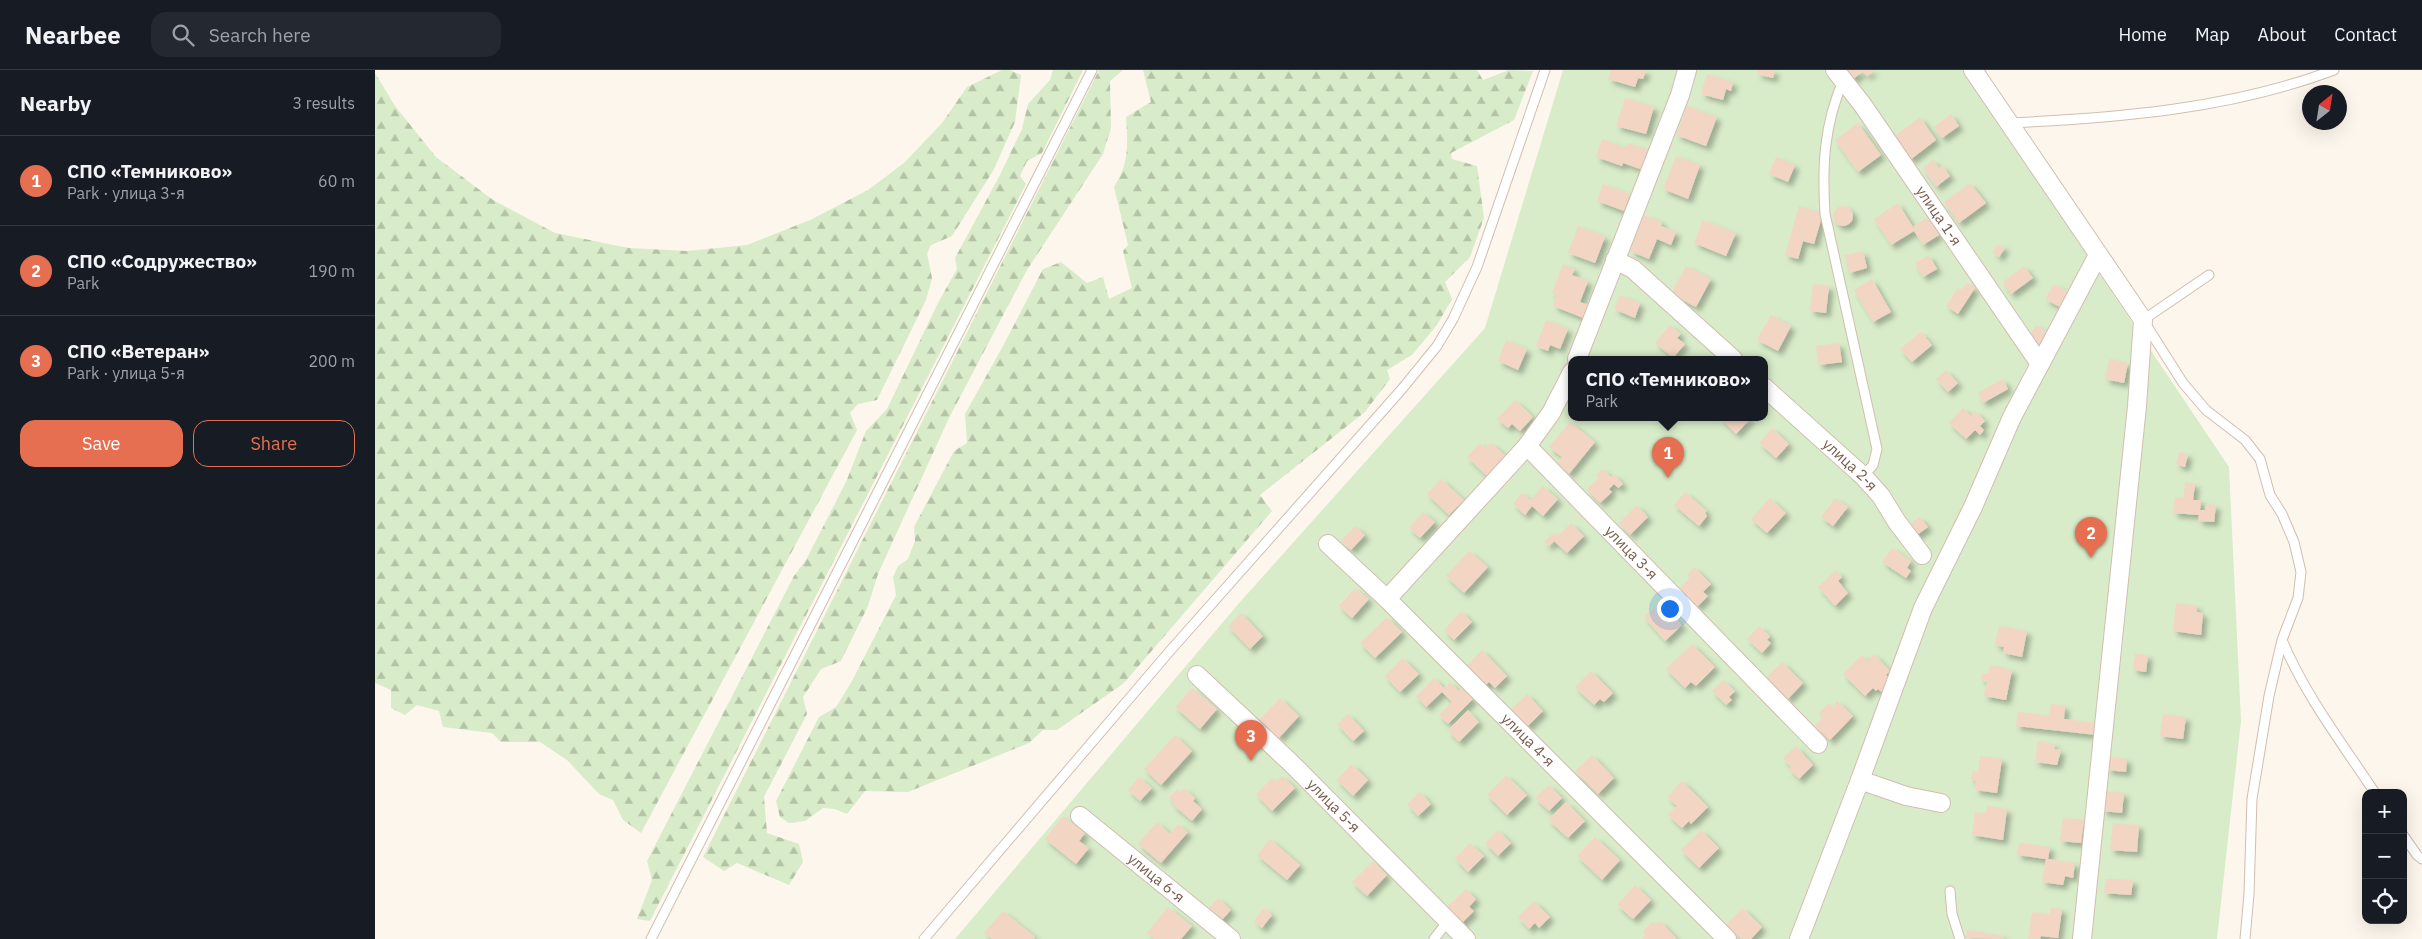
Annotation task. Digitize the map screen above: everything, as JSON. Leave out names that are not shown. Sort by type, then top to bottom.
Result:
[{"type":"street","points":[[1578,356],[1680,95],[1687,70]]},
{"type":"street","points":[[1973,70],[2143,320],[2137,406],[2082,939]]},
{"type":"street","name":"улица 1-я","points":[[1839,75],[2040,364]]},
{"type":"street","points":[[1799,939],[1861,780],[1923,608],[1973,507],[2012,417],[2098,255]]},
{"type":"street","points":[[1615,260],[1633,270],[1730,356]]},
{"type":"street","points":[[1387,599],[1527,446],[1551,413],[1568,380]]},
{"type":"street","name":"улица 2-я","points":[[1768,391],[1863,476],[1881,496],[1897,522],[1922,555]]},
{"type":"street","name":"улица 3-я","points":[[1527,446],[1818,744]]},
{"type":"street","name":"улица 4-я","points":[[1328,544],[1387,599],[1727,939]]},
{"type":"street","name":"улица 5-я","points":[[1197,675],[1291,762],[1466,939]]},
{"type":"street","points":[[1861,780],[1906,796],[1941,803]]},
{"type":"street","name":"улица 6-я","points":[[1080,816],[1231,939]]},
{"type":"lane","points":[[651,939],[1092,70]]},
{"type":"lane","points":[[924,939],[1176,644],[1396,396],[1437,346],[1453,319],[1477,268],[1545,70]]},
{"type":"lane","points":[[2009,123],[2086,119],[2195,106],[2303,81],[2334,70]]},
{"type":"lane","points":[[1839,75],[1828,124],[1823,177],[1825,214],[1877,449],[1873,465],[1863,476]]},
{"type":"lane","points":[[2209,275],[2143,320],[2183,383],[2200,403],[2245,440],[2260,459],[2270,495],[2282,514],[2294,542],[2301,572],[2299,598],[2283,640],[2269,696],[2252,799],[2245,939]]},
{"type":"lane","points":[[2283,640],[2306,688],[2372,789]]},
{"type":"lane","points":[[2407,841],[2422,859]]},
{"type":"lane","points":[[1950,891],[1952,914],[1960,939]]},
{"type":"lane","points":[[1434,939],[1448,921]]},
{"type":"green space","points":[[1002,70],[1010,70],[1021,75],[1015,122],[993,171],[952,236],[931,245],[927,253],[932,278],[926,300],[877,400],[858,404],[850,413],[857,430],[641,833],[623,820],[613,800],[599,794],[567,760],[540,742],[501,742],[492,733],[443,727],[439,711],[417,705],[405,715],[391,708],[391,690],[375,683],[375,73],[395,106],[436,157],[493,200],[555,233],[629,248],[687,251],[747,245],[810,220],[868,190],[904,163],[942,123],[967,87]]},
{"type":"green space","points":[[1053,70],[1083,70],[1042,153],[1027,161],[1020,176],[1026,184],[650,921],[637,919],[652,880],[647,861],[794,576],[806,560],[846,482],[866,431],[887,409],[938,303],[957,269],[955,258],[1000,175],[1022,129],[1028,104],[1050,80]]},
{"type":"green space","points":[[1099,70],[1123,70],[1110,81],[1111,128],[1103,154],[1027,270],[949,418],[878,574],[868,606],[841,661],[821,669],[803,697],[807,714],[764,797],[767,833],[799,844],[803,862],[789,885],[737,863],[724,871],[703,857]]},
{"type":"green space","points":[[1143,70],[1477,70],[1483,80],[1509,70],[1533,71],[1514,120],[1451,153],[1452,159],[1477,166],[1484,218],[1470,257],[1445,282],[1452,299],[1437,325],[1412,355],[1387,370],[1390,379],[1365,412],[1260,495],[1272,511],[1124,683],[1057,730],[1043,730],[1029,743],[908,792],[865,791],[847,814],[835,809],[823,808],[805,821],[789,823],[780,817],[776,801],[819,717],[836,707],[852,681],[896,595],[893,577],[898,566],[908,559],[915,541],[914,527],[954,451],[967,443],[965,414],[1043,269],[1061,262],[1087,283],[1103,277],[1109,299],[1132,288],[1123,251],[1128,245],[1114,187],[1125,162],[1126,117],[1151,102]]},
{"type":"green space","points":[[1563,70],[1963,70],[2229,467],[2241,721],[2217,939],[955,939],[1240,602],[1485,328]]},
{"type":"building","points":[[1611,70],[1646,70],[1643,79],[1638,78],[1635,87],[1608,79]]},
{"type":"building","points":[[1758,70],[1775,70],[1773,78],[1757,74]]},
{"type":"building","points":[[1844,70],[1874,70],[1867,76],[1863,71],[1852,80]]},
{"type":"building","points":[[1707,74],[1733,82],[1731,91],[1726,89],[1723,100],[1701,94]]},
{"type":"building","points":[[1625,98],[1654,107],[1646,134],[1616,126]]},
{"type":"building","points":[[1687,106],[1717,117],[1706,146],[1676,135]]},
{"type":"building","points":[[1951,114],[1959,126],[1942,138],[1934,127]]},
{"type":"building","points":[[1920,117],[1936,140],[1910,160],[1893,137]]},
{"type":"building","points":[[1858,123],[1881,155],[1858,172],[1835,140]]},
{"type":"building","points":[[1602,139],[1626,148],[1627,143],[1650,150],[1643,170],[1623,163],[1622,166],[1596,157]]},
{"type":"building","points":[[1676,156],[1700,165],[1688,199],[1663,189]]},
{"type":"building","points":[[1776,157],[1795,165],[1788,182],[1769,174]]},
{"type":"building","points":[[1933,160],[1939,168],[1942,165],[1950,176],[1936,187],[1923,168]]},
{"type":"building","points":[[1970,183],[1986,203],[1959,223],[1944,202]]},
{"type":"building","points":[[1603,184],[1630,194],[1624,211],[1597,201]]},
{"type":"building","points":[[1898,203],[1913,227],[1928,217],[1939,235],[1923,245],[1914,231],[1891,245],[1874,219]]},
{"type":"building","points":[[1799,206],[1823,213],[1814,244],[1803,241],[1798,259],[1785,255]]},
{"type":"building","points":[[1843,206],[1850,209],[1853,216],[1850,223],[1843,226],[1836,223],[1833,216],[1836,209]]},
{"type":"building","points":[[1644,215],[1662,222],[1661,226],[1676,232],[1671,245],[1657,239],[1649,259],[1630,251]]},
{"type":"building","points":[[1703,220],[1736,233],[1726,256],[1694,243]]},
{"type":"building","points":[[1578,226],[1605,237],[1595,263],[1568,253]]},
{"type":"building","points":[[1998,244],[2005,248],[1999,257],[1993,252]]},
{"type":"building","points":[[1863,251],[1867,268],[1849,273],[1845,255]]},
{"type":"building","points":[[1929,255],[1937,269],[1923,277],[1915,263]]},
{"type":"building","points":[[1563,264],[1575,269],[1572,275],[1588,281],[1580,302],[1591,306],[1586,319],[1553,306],[1557,295],[1552,293]]},
{"type":"building","points":[[1686,266],[1711,279],[1696,307],[1671,294]]},
{"type":"building","points":[[2024,266],[2033,278],[2011,294],[2003,282]]},
{"type":"building","points":[[1872,279],[1891,312],[1873,322],[1854,290]]},
{"type":"building","points":[[1966,283],[1975,288],[1958,314],[1946,306],[1958,288],[1961,290]]},
{"type":"building","points":[[1813,284],[1829,286],[1826,313],[1810,311]]},
{"type":"building","points":[[2054,284],[2068,292],[2060,307],[2045,299]]},
{"type":"building","points":[[1620,295],[1640,303],[1635,318],[1614,309]]},
{"type":"building","points":[[1771,315],[1791,326],[1778,351],[1757,340]]},
{"type":"building","points":[[1546,320],[1568,329],[1560,349],[1550,345],[1548,351],[1536,346]]},
{"type":"building","points":[[1670,325],[1681,334],[1677,338],[1685,344],[1675,356],[1671,356],[1655,343]]},
{"type":"building","points":[[2036,325],[2047,332],[2040,343],[2043,344],[2039,350],[2026,342]]},
{"type":"building","points":[[1921,332],[1932,345],[1912,362],[1900,349]]},
{"type":"building","points":[[1506,340],[1527,349],[1518,370],[1498,361]]},
{"type":"building","points":[[1839,343],[1842,362],[1819,365],[1816,346]]},
{"type":"building","points":[[2109,359],[2128,363],[2124,383],[2105,379]]},
{"type":"building","points":[[1946,370],[1958,383],[1948,392],[1936,379]]},
{"type":"building","points":[[2003,379],[2008,389],[1983,403],[1978,393]]},
{"type":"building","points":[[1515,400],[1533,417],[1520,431],[1512,424],[1508,428],[1497,419]]},
{"type":"building","points":[[1963,408],[1971,416],[1975,411],[1985,421],[1980,426],[1984,430],[1980,435],[1975,430],[1966,439],[1949,423]]},
{"type":"building","points":[[1723,421],[1748,421],[1736,434]]},
{"type":"building","points":[[1570,422],[1595,442],[1569,474],[1557,464],[1562,457],[1549,447]]},
{"type":"building","points":[[1772,428],[1789,444],[1776,458],[1759,443]]},
{"type":"building","points":[[1480,443],[1486,448],[1491,443],[1506,456],[1487,476],[1467,457]]},
{"type":"building","points":[[2179,452],[2188,454],[2185,467],[2176,464]]},
{"type":"building","points":[[1603,469],[1611,477],[1614,474],[1623,484],[1618,488],[1614,484],[1609,489],[1612,492],[1600,503],[1587,489],[1599,478],[1596,475]]},
{"type":"building","points":[[1441,479],[1464,500],[1449,515],[1427,494]]},
{"type":"building","points":[[2185,482],[2195,484],[2193,500],[2201,500],[2200,510],[2205,510],[2206,504],[2216,505],[2214,522],[2198,521],[2199,515],[2173,513],[2175,497],[2184,498]]},
{"type":"building","points":[[1543,486],[1558,499],[1543,516],[1532,506],[1525,515],[1513,504],[1522,493],[1530,500]]},
{"type":"building","points":[[1685,492],[1707,511],[1705,513],[1707,516],[1699,526],[1674,505]]},
{"type":"building","points":[[1770,498],[1786,513],[1767,533],[1751,519]]},
{"type":"building","points":[[1835,498],[1848,507],[1833,526],[1821,517]]},
{"type":"building","points":[[1637,505],[1648,517],[1630,535],[1619,523]]},
{"type":"building","points":[[1423,512],[1435,522],[1420,538],[1409,528]]},
{"type":"building","points":[[1920,517],[1928,527],[1914,537],[1906,527]]},
{"type":"building","points":[[1571,523],[1584,536],[1567,553],[1554,541],[1549,546],[1544,542],[1554,532],[1558,536]]},
{"type":"building","points":[[1355,526],[1365,535],[1351,550],[1341,541]]},
{"type":"building","points":[[1892,548],[1911,561],[1907,568],[1911,571],[1906,578],[1882,562]]},
{"type":"building","points":[[1469,551],[1488,567],[1464,593],[1446,576]]},
{"type":"building","points":[[1694,567],[1711,584],[1703,592],[1708,596],[1697,607],[1680,588],[1690,578],[1687,575]]},
{"type":"building","points":[[1836,570],[1842,577],[1838,581],[1848,593],[1835,606],[1818,587]]},
{"type":"building","points":[[1355,588],[1369,599],[1352,618],[1339,606]]},
{"type":"building","points":[[2176,603],[2197,606],[2197,612],[2203,613],[2201,635],[2173,631]]},
{"type":"building","points":[[1655,607],[1662,614],[1668,609],[1682,625],[1665,641],[1644,617]]},
{"type":"building","points":[[1461,611],[1472,622],[1454,640],[1444,630]]},
{"type":"building","points":[[1241,613],[1263,636],[1250,649],[1228,626]]},
{"type":"building","points":[[1387,617],[1402,632],[1375,658],[1360,643]]},
{"type":"building","points":[[1759,626],[1770,636],[1767,640],[1771,643],[1762,653],[1747,639]]},
{"type":"building","points":[[1999,626],[2027,631],[2022,657],[2003,653],[2004,647],[1995,645]]},
{"type":"building","points":[[1692,644],[1715,667],[1696,686],[1691,682],[1685,688],[1666,669]]},
{"type":"building","points":[[1482,650],[1507,676],[1495,688],[1489,682],[1483,688],[1464,669]]},
{"type":"building","points":[[1874,654],[1890,671],[1886,675],[1892,681],[1882,692],[1878,689],[1876,691],[1873,688],[1865,696],[1843,674],[1862,655],[1868,661]]},
{"type":"building","points":[[2135,654],[2148,655],[2146,672],[2133,670]]},
{"type":"building","points":[[1403,658],[1419,674],[1400,692],[1385,676]]},
{"type":"building","points":[[1782,662],[1803,683],[1788,699],[1766,678]]},
{"type":"building","points":[[1990,665],[2012,670],[2006,700],[1984,696],[1987,682],[1981,680],[1982,673],[1988,674]]},
{"type":"building","points":[[1591,671],[1613,693],[1604,702],[1600,699],[1594,705],[1575,687]]},
{"type":"building","points":[[1434,678],[1444,688],[1450,682],[1459,691],[1462,688],[1473,699],[1448,724],[1439,715],[1452,702],[1442,692],[1426,707],[1416,696]]},
{"type":"building","points":[[1723,680],[1735,691],[1729,697],[1732,700],[1726,705],[1712,691]]},
{"type":"building","points":[[1192,688],[1217,709],[1200,729],[1175,707]]},
{"type":"building","points":[[1527,694],[1543,711],[1527,727],[1510,711]]},
{"type":"building","points":[[1280,698],[1299,716],[1279,738],[1259,720]]},
{"type":"building","points":[[1837,701],[1853,716],[1830,740],[1815,726],[1823,717],[1819,713],[1829,703],[1833,707]]},
{"type":"building","points":[[2051,704],[2065,706],[2064,719],[2097,723],[2096,735],[2016,726],[2018,712],[2049,716]]},
{"type":"building","points":[[1468,710],[1479,722],[1459,742],[1448,730]]},
{"type":"building","points":[[1348,714],[1364,731],[1353,741],[1337,724]]},
{"type":"building","points":[[2163,714],[2186,717],[2183,739],[2160,736]]},
{"type":"building","points":[[1175,735],[1192,751],[1161,785],[1144,769]]},
{"type":"building","points":[[2038,741],[2055,744],[2054,749],[2061,750],[2057,765],[2035,762]]},
{"type":"building","points":[[1796,746],[1813,765],[1799,779],[1789,769],[1791,767],[1783,758]]},
{"type":"building","points":[[1592,755],[1614,778],[1598,794],[1575,771]]},
{"type":"building","points":[[1980,756],[2002,759],[1997,793],[1975,790],[1976,781],[1971,780],[1972,771],[1978,772]]},
{"type":"building","points":[[2109,757],[2127,759],[2126,772],[2107,770]]},
{"type":"building","points":[[1352,764],[1368,780],[1353,796],[1337,780]]},
{"type":"building","points":[[1506,775],[1527,795],[1507,815],[1487,795]]},
{"type":"building","points":[[1282,776],[1295,788],[1272,811],[1256,794],[1272,778],[1276,782]]},
{"type":"building","points":[[1139,777],[1152,788],[1140,801],[1128,790]]},
{"type":"building","points":[[1682,781],[1708,807],[1691,824],[1689,821],[1682,828],[1668,815],[1677,806],[1667,797]]},
{"type":"building","points":[[1549,785],[1562,798],[1549,811],[1535,798]]},
{"type":"building","points":[[1184,788],[1195,798],[1193,801],[1202,809],[1192,821],[1173,805],[1174,803],[1169,798],[1177,789],[1181,792]]},
{"type":"building","points":[[2105,791],[2124,793],[2122,813],[2102,811]]},
{"type":"building","points":[[1420,792],[1431,804],[1418,816],[1407,804]]},
{"type":"building","points":[[1566,802],[1585,821],[1568,838],[1548,820]]},
{"type":"building","points":[[1987,806],[2007,809],[2003,840],[1972,835],[1975,812],[1986,814]]},
{"type":"building","points":[[1063,816],[1085,833],[1079,841],[1089,848],[1076,864],[1045,839]]},
{"type":"building","points":[[2063,818],[2084,820],[2081,843],[2060,841]]},
{"type":"building","points":[[1157,822],[1170,834],[1178,824],[1188,832],[1161,863],[1138,844]]},
{"type":"building","points":[[2113,823],[2139,825],[2137,852],[2110,850]]},
{"type":"building","points":[[1498,830],[1511,843],[1498,856],[1485,843]]},
{"type":"building","points":[[1701,830],[1719,848],[1699,868],[1681,850]]},
{"type":"building","points":[[1595,837],[1620,860],[1602,880],[1577,856]]},
{"type":"building","points":[[1270,839],[1300,865],[1287,880],[1257,855]]},
{"type":"building","points":[[1470,843],[1484,856],[1468,872],[1455,858]]},
{"type":"building","points":[[2019,843],[2050,847],[2048,859],[2075,863],[2073,878],[2065,876],[2063,885],[2042,882],[2046,859],[2017,855]]},
{"type":"building","points":[[1373,861],[1387,875],[1367,896],[1352,882]]},
{"type":"building","points":[[2106,879],[2133,880],[2131,895],[2104,893]]},
{"type":"building","points":[[1635,885],[1651,900],[1633,919],[1617,905]]},
{"type":"building","points":[[1466,889],[1476,899],[1469,907],[1474,911],[1459,926],[1444,910]]},
{"type":"building","points":[[1218,898],[1231,910],[1220,922],[1207,911]]},
{"type":"building","points":[[1534,901],[1550,917],[1539,928],[1535,923],[1529,929],[1518,917]]},
{"type":"building","points":[[1168,907],[1192,926],[1181,939],[1154,939],[1147,933]]},
{"type":"building","points":[[2051,907],[2062,909],[2058,938],[2041,936],[2040,939],[2028,939],[2032,912],[2050,914]]},
{"type":"building","points":[[1264,908],[1272,915],[1262,928],[1254,921]]},
{"type":"building","points":[[1743,908],[1762,927],[1751,939],[1741,939],[1726,925]]},
{"type":"building","points":[[1003,911],[1035,937],[1034,939],[992,939],[984,933]]},
{"type":"building","points":[[1653,921],[1656,925],[1660,921],[1677,939],[1642,939],[1646,935],[1643,931]]},
{"type":"building","points":[[1967,930],[2004,936],[2003,939],[1966,938]]},
{"type":"place","name":"СПО «Темниково»","points":[[1668,478]]},
{"type":"place","name":"СПО «Содружество»","points":[[2091,558]]},
{"type":"place","name":"СПО «Ветеран»","points":[[1251,761]]}]
